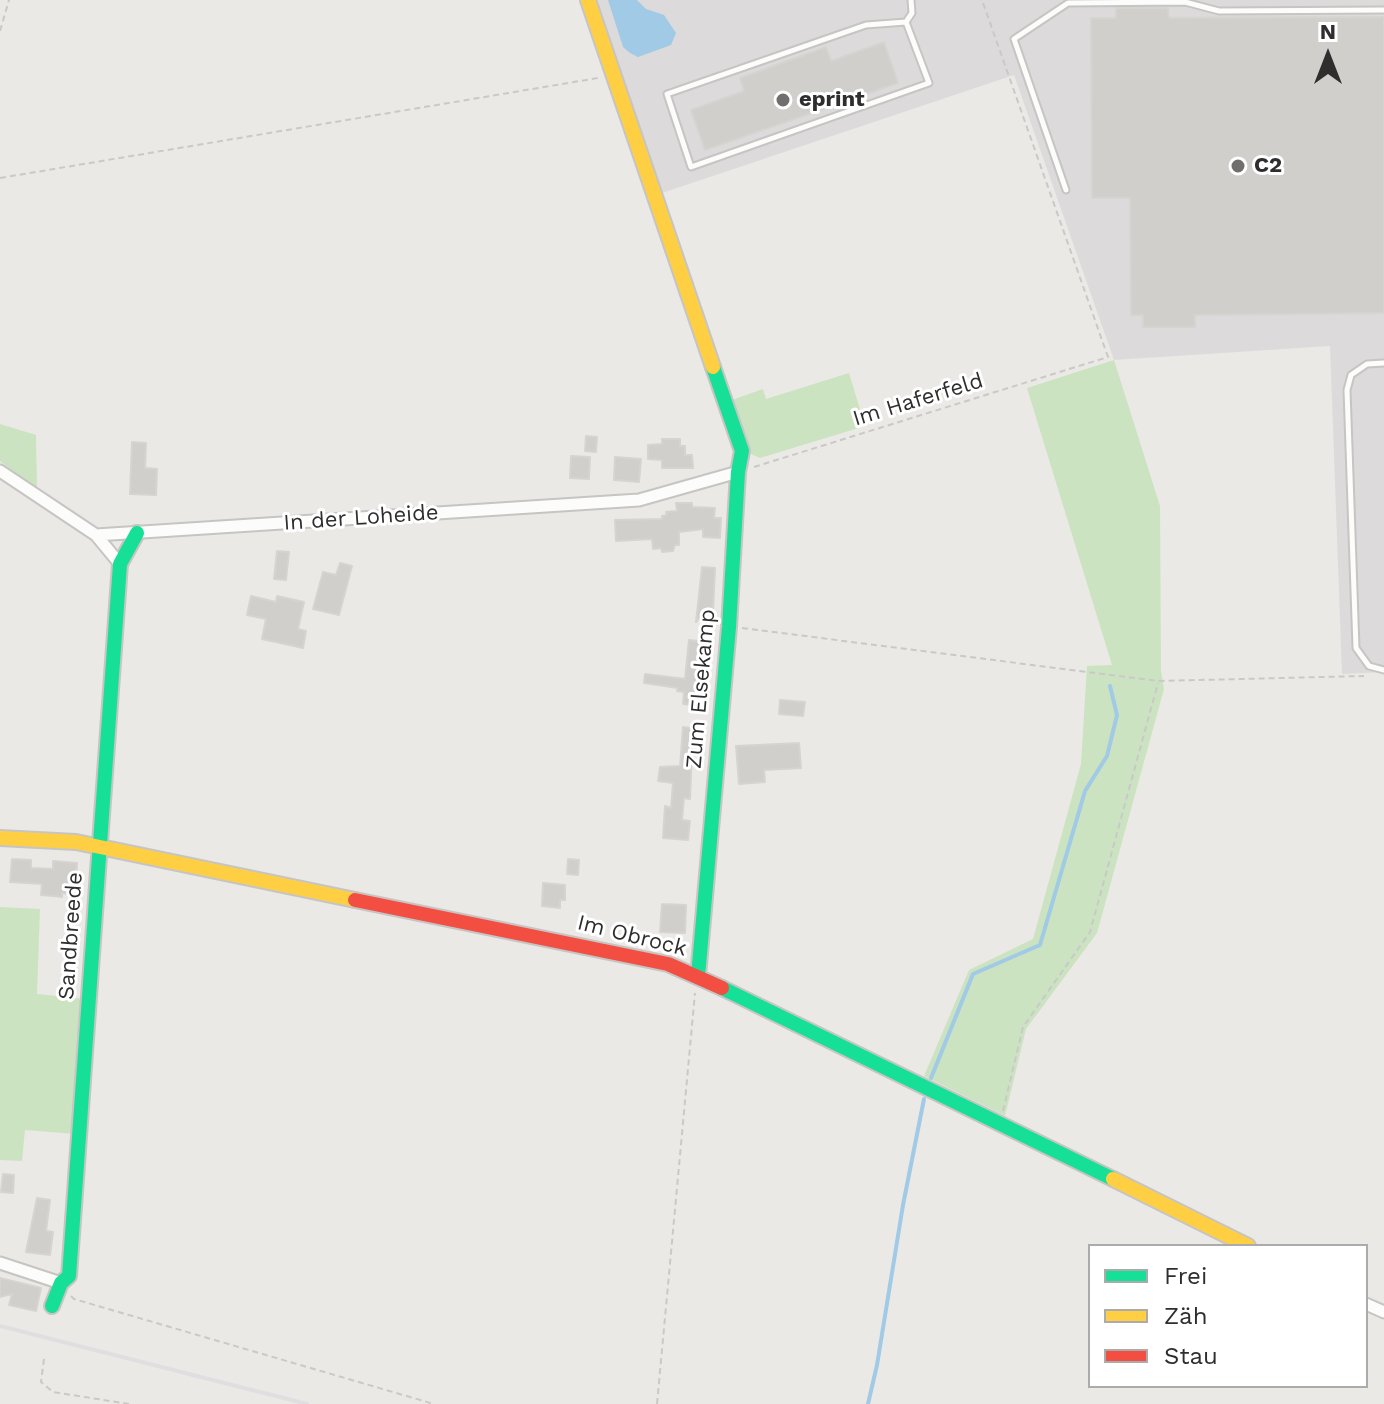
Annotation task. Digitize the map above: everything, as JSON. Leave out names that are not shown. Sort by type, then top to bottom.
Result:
[{"type":"street","name":"Zum Elsekamp","points":[[588,0],[742,451],[698,976]]},
{"type":"street","points":[[0,471],[96,535],[120,564]]},
{"type":"street","name":"In der Loheide","points":[[96,535],[639,500],[738,472]]},
{"type":"street","name":"Sandbreede","points":[[52,1306],[61,1283],[69,1276],[120,564],[137,533]]},
{"type":"street","name":"Im Obrock","points":[[0,838],[76,842],[668,964],[1244,1244]]},
{"type":"street","points":[[0,1263],[61,1283]]},
{"type":"lane","points":[[906,22],[912,13],[911,0]]},
{"type":"lane","points":[[1066,190],[1014,39],[1068,3],[1185,2],[1219,11],[1384,10]]},
{"type":"lane","points":[[906,22],[929,83],[691,167],[667,94],[866,25],[906,22]]},
{"type":"lane","points":[[1384,363],[1367,364],[1351,375],[1347,390],[1356,648],[1369,666],[1384,670]]},
{"type":"path","points":[[0,31],[9,0]]},
{"type":"path","name":"Im Haferfeld","points":[[738,472],[1108,357],[982,0]]},
{"type":"path","points":[[0,178],[612,75]]},
{"type":"path","points":[[729,627],[1158,681],[1369,675]]},
{"type":"path","points":[[1000,1125],[1023,1027],[1090,932],[1158,681]]},
{"type":"path","points":[[657,1404],[698,976]]},
{"type":"path","points":[[61,1283],[74,1299],[434,1404]]},
{"type":"path","points":[[44,1359],[41,1382],[53,1392],[129,1404]]},
{"type":"shaded area","points":[[594,0],[1384,0],[1384,672],[1342,674],[1330,346],[1114,360],[1014,75],[662,193]]},
{"type":"green space","points":[[1114,360],[1160,506],[1161,671],[1164,689],[1097,933],[1026,1029],[1005,1116],[924,1076],[969,970],[1033,939],[1081,764],[1087,666],[1112,665],[1027,388]]},
{"type":"green space","points":[[849,373],[865,426],[760,458],[751,454],[732,400],[763,389],[766,399]]},
{"type":"green space","points":[[0,424],[36,435],[37,490],[0,461]]},
{"type":"green space","points":[[0,907],[40,909],[37,994],[85,999],[75,1134],[25,1130],[22,1161],[0,1160]]},
{"type":"water","points":[[608,0],[637,0],[646,9],[664,15],[676,33],[671,45],[638,57],[630,53],[623,47]]},
{"type":"building","name":"C2","points":[[1116,8],[1168,8],[1169,18],[1384,17],[1384,313],[1195,315],[1195,327],[1143,327],[1143,315],[1131,315],[1130,198],[1092,198],[1091,18],[1116,18]]},
{"type":"building","name":"eprint","points":[[884,42],[898,83],[705,150],[691,110],[744,91],[740,78],[826,47],[831,61]]},
{"type":"building","points":[[586,436],[597,437],[596,452],[585,451]]},
{"type":"building","points":[[662,439],[680,439],[680,446],[685,446],[685,455],[692,455],[693,468],[662,468],[662,460],[648,459],[648,445],[662,444]]},
{"type":"building","points":[[132,442],[146,443],[145,468],[157,469],[156,495],[130,494]]},
{"type":"building","points":[[571,456],[590,457],[589,479],[570,478]]},
{"type":"building","points":[[615,457],[641,459],[639,482],[614,480]]},
{"type":"building","points":[[676,503],[715,508],[714,518],[721,518],[720,538],[703,537],[703,529],[679,532],[679,545],[675,545],[673,551],[662,552],[661,548],[653,549],[652,539],[616,541],[615,520],[662,519],[666,512],[677,511]]},
{"type":"building","points":[[277,551],[289,552],[286,580],[274,579]]},
{"type":"building","points":[[340,563],[352,566],[339,615],[313,609],[323,572],[336,575]]},
{"type":"building","points":[[702,567],[715,568],[713,612],[707,611],[696,622]]},
{"type":"building","points":[[251,596],[276,602],[277,596],[304,602],[298,629],[306,631],[303,648],[262,639],[266,619],[247,615]]},
{"type":"building","points":[[689,640],[707,642],[701,706],[683,704],[684,692],[677,691],[678,688],[644,683],[645,674],[685,679]]},
{"type":"building","points":[[780,700],[805,702],[803,716],[779,714]]},
{"type":"building","points":[[683,727],[699,729],[698,749],[692,748],[690,799],[684,798],[682,820],[690,821],[688,840],[663,838],[665,806],[671,808],[673,783],[658,781],[660,767],[680,766]]},
{"type":"building","points":[[799,743],[801,768],[764,770],[765,782],[739,784],[736,746]]},
{"type":"building","points":[[12,859],[31,860],[31,868],[53,869],[53,861],[77,863],[76,886],[70,886],[69,894],[62,893],[62,897],[41,895],[42,884],[10,882]]},
{"type":"building","points":[[568,859],[579,860],[578,875],[567,874]]},
{"type":"building","points":[[543,883],[565,885],[565,900],[560,900],[560,908],[542,906]]},
{"type":"building","points":[[662,904],[686,905],[685,933],[660,932]]},
{"type":"building","points":[[3,1174],[14,1175],[13,1193],[1,1192]]},
{"type":"building","points":[[37,1198],[50,1200],[46,1231],[53,1232],[50,1255],[26,1252]]},
{"type":"building","points":[[0,1278],[41,1288],[36,1311],[9,1305],[12,1294],[0,1297]]},
{"type":"waterway","points":[[931,1078],[973,974],[1040,945],[1085,791],[1107,756],[1117,715],[1110,686]]},
{"type":"waterway","points":[[868,1404],[924,1099]]},
{"type":"railway","points":[[0,1326],[307,1404]]},
{"type":"traffic: fast","points":[[698,976],[742,451],[713,367]]},
{"type":"traffic: fast","points":[[52,1306],[61,1283],[69,1276],[120,564],[137,533]]},
{"type":"traffic: fast","points":[[722,988],[1113,1179]]},
{"type":"traffic: slow","points":[[588,0],[713,367]]},
{"type":"traffic: slow","points":[[0,838],[76,842],[355,900]]},
{"type":"traffic: slow","points":[[1113,1179],[1244,1244]]},
{"type":"traffic: jam","points":[[355,900],[668,964],[722,988]]},
{"type":"place","name":"eprint","points":[[783,100]]},
{"type":"place","name":"C2","points":[[1238,166]]}]
